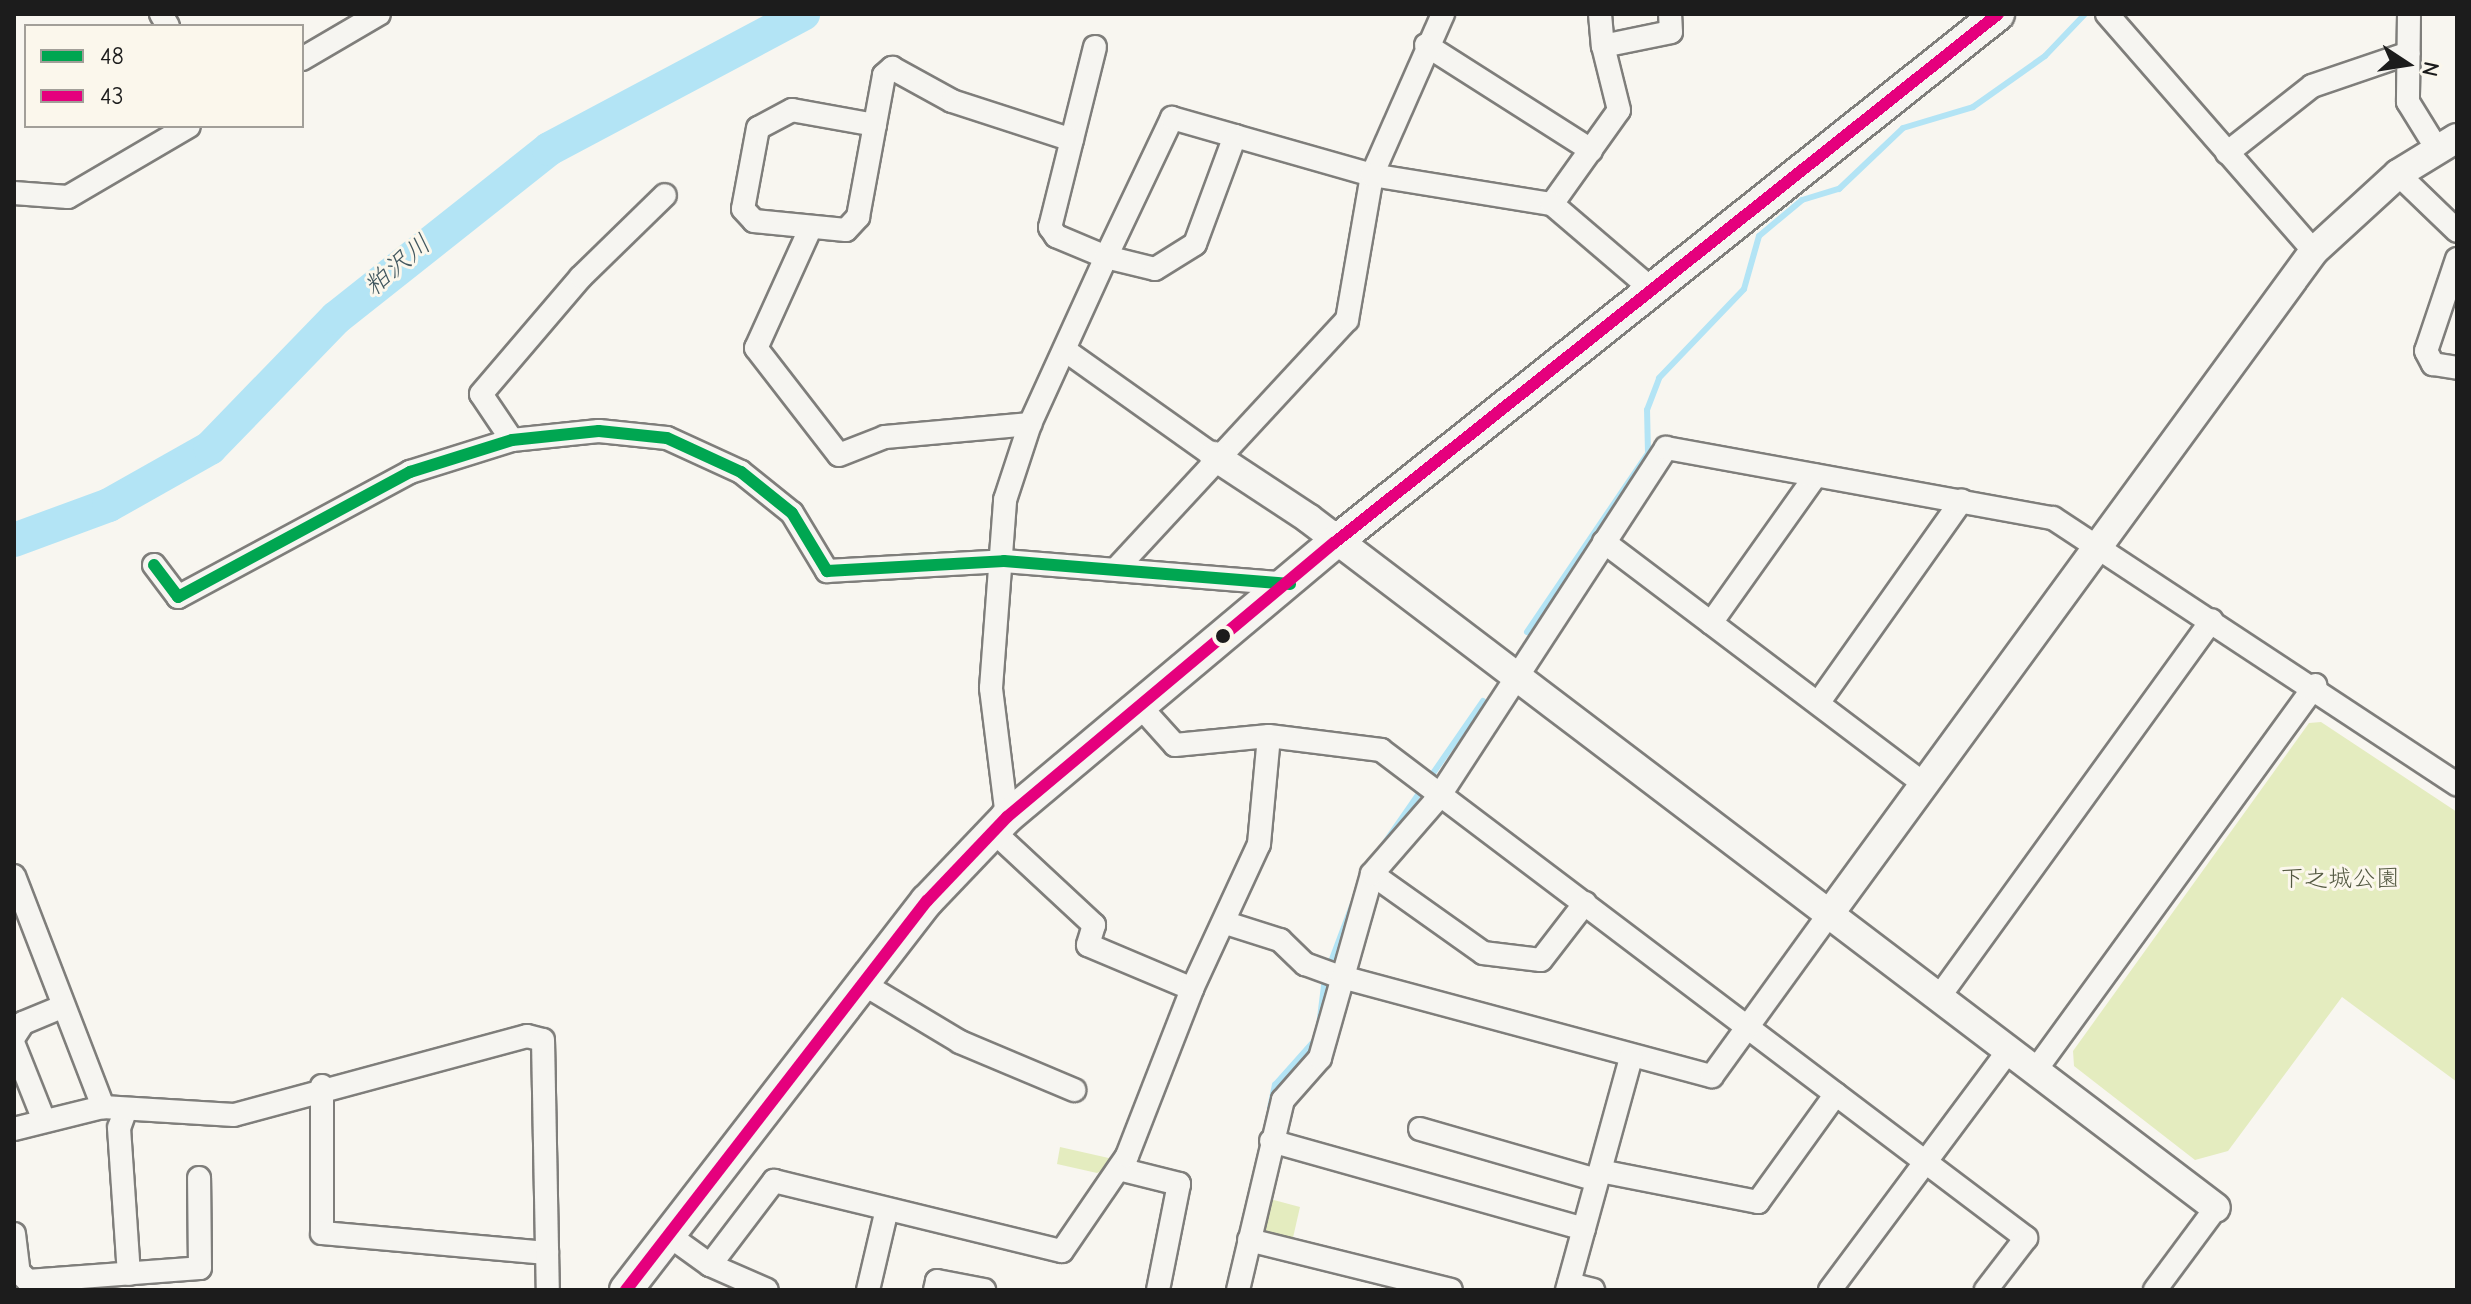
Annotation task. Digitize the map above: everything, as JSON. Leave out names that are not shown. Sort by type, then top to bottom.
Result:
[{"type":"main road","points":[[626,1290],[862,983],[1000,824],[1138,704],[1290,584],[1334,543],[1655,292],[1992,16]]},
{"type":"street","points":[[304,58],[379,14]]},
{"type":"street","points":[[1117,568],[1214,456],[1347,320],[1372,175],[1426,45],[1443,14]]},
{"type":"street","points":[[1552,204],[1619,110],[1603,46],[1600,14]]},
{"type":"street","points":[[1603,46],[1671,32],[1670,14]]},
{"type":"street","points":[[2107,14],[2314,251]]},
{"type":"street","points":[[1226,923],[1280,940],[1305,964],[1338,976],[1631,1058],[1712,1076],[2097,544],[2314,251],[2398,174],[2447,144],[2408,102],[2409,14]]},
{"type":"street","points":[[1426,45],[1591,150]]},
{"type":"street","points":[[1095,47],[1050,227],[1106,257],[1155,269],[1195,244],[1235,136]]},
{"type":"street","points":[[2227,153],[2312,86],[2409,53]]},
{"type":"street","points":[[875,125],[792,110],[758,128],[743,209],[754,221],[846,230],[858,217],[875,125],[892,68],[952,101],[1072,140]]},
{"type":"street","points":[[1192,989],[1088,945],[1094,925],[1000,824],[991,688],[1004,561],[1005,500],[1030,424],[1069,353],[1106,257],[1172,118],[1372,175],[1552,204],[1655,292]]},
{"type":"street","points":[[14,193],[68,197],[186,128]]},
{"type":"street","points":[[2398,174],[2457,231]]},
{"type":"street","points":[[512,440],[481,394],[581,277],[665,195]]},
{"type":"street","points":[[811,227],[756,348],[839,455],[885,437],[1030,424]]},
{"type":"street","points":[[2457,259],[2426,351],[2433,364],[2457,368]]},
{"type":"street","points":[[1069,353],[1512,674],[2216,1208],[2155,1290]]},
{"type":"street","points":[[154,565],[178,597],[410,472],[512,440],[630,432],[710,454],[792,513],[827,571],[1004,561],[1290,584]]},
{"type":"street","points":[[1238,1290],[1283,1100],[1320,1058],[1338,976],[1372,874],[1438,798],[1512,674],[1666,448],[2053,518],[2315,685],[2457,784]]},
{"type":"street","points":[[1711,623],[1816,475]]},
{"type":"street","points":[[1819,702],[1962,500]]},
{"type":"street","points":[[1604,542],[1925,785]]},
{"type":"street","points":[[1939,997],[2212,620]]},
{"type":"street","points":[[2035,1071],[2315,685]]},
{"type":"street","points":[[1138,704],[1175,745],[1269,736],[1381,750],[1438,798],[1585,903],[2026,1238],[1986,1290]]},
{"type":"street","points":[[710,1265],[774,1181],[1062,1251],[1107,1176],[1119,1169],[1192,989],[1226,923],[1259,844],[1269,736]]},
{"type":"street","points":[[1372,874],[1483,953],[1541,960],[1585,903]]},
{"type":"street","points":[[14,876],[64,1006],[114,1108],[119,1128],[129,1274]]},
{"type":"street","points":[[862,983],[960,1042],[1074,1090]]},
{"type":"street","points":[[14,1037],[23,1023],[64,1006]]},
{"type":"street","points":[[14,1129],[43,1118],[114,1108],[234,1115],[322,1086],[482,1043],[543,1040],[548,1290]]},
{"type":"street","points":[[14,1045],[43,1118]]},
{"type":"street","points":[[1830,1290],[2008,1051]]},
{"type":"street","points":[[1593,1290],[1568,1287],[1631,1058]]},
{"type":"street","points":[[322,1086],[322,1233],[547,1253]]},
{"type":"street","points":[[1420,1129],[1598,1176],[1758,1202],[1836,1094]]},
{"type":"street","points":[[1271,1141],[1584,1229]]},
{"type":"street","points":[[1119,1169],[1179,1184],[1158,1290]]},
{"type":"street","points":[[14,1234],[19,1272],[28,1281],[200,1268],[199,1178]]},
{"type":"street","points":[[868,1290],[887,1209]]},
{"type":"street","points":[[667,1234],[710,1265],[767,1290]]},
{"type":"street","points":[[1249,1240],[1451,1290]]},
{"type":"street","points":[[935,1290],[937,1281],[984,1290]]},
{"type":"green space","name":"下之城公園","points":[[2321,722],[2457,812],[2457,1082],[2342,997],[2228,1151],[2195,1160],[2074,1066],[2073,1051],[2309,723]]},
{"type":"green space","points":[[1060,1147],[1113,1159],[1112,1166],[1097,1173],[1057,1164]]},
{"type":"green space","points":[[1270,1199],[1300,1207],[1292,1242],[1261,1234]]},
{"type":"waterway","name":"粕沢川","points":[[14,540],[109,505],[210,448],[336,318],[549,149],[803,14]]},
{"type":"waterway","points":[[1527,632],[1648,453],[1647,410],[1659,378],[1744,289],[1759,236],[1802,200],[1839,189],[1903,128],[1973,107],[2045,56],[2085,14]]},
{"type":"waterway","points":[[1384,844],[1483,701]]},
{"type":"waterway","points":[[1329,967],[1353,903]]},
{"type":"waterway","points":[[1319,1026],[1325,978]]},
{"type":"waterway","points":[[1270,1108],[1275,1085],[1315,1040]]},
{"type":"transit line","name":"43","points":[[626,1290],[927,901],[1007,817],[1334,543],[1998,14]]},
{"type":"transit line","name":"48","points":[[154,565],[178,597],[410,472],[512,440],[599,431],[667,438],[741,472],[792,513],[827,571],[1004,561],[1290,584]]}]
